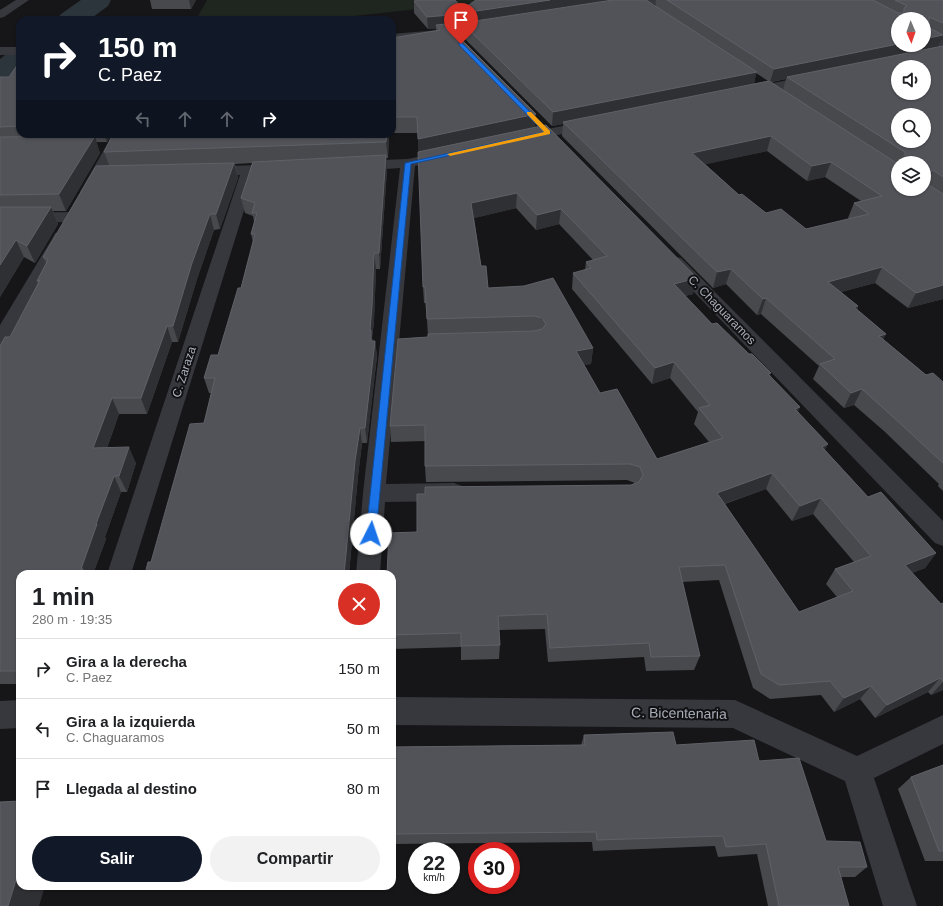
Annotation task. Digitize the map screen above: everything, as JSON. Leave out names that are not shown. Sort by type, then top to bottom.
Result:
[{"type":"street","points":[[0,15],[24,0]]},
{"type":"street","points":[[610,9],[638,2],[664,0]]},
{"type":"street","points":[[638,2],[654,12]]},
{"type":"street","points":[[396,38],[450,33],[503,25]]},
{"type":"street","points":[[450,33],[466,50]]},
{"type":"street","points":[[931,42],[940,51]]},
{"type":"street","points":[[0,52],[16,51]]},
{"type":"street","points":[[736,95],[828,76]]},
{"type":"street","points":[[755,80],[780,97]]},
{"type":"street","points":[[532,116],[565,150]]},
{"type":"street","points":[[510,141],[603,122]]},
{"type":"street","points":[[0,341],[8,314],[73,217],[105,175],[110,143]]},
{"type":"street","points":[[344,166],[408,163],[463,151]]},
{"type":"street","points":[[368,570],[374,493],[398,344],[408,163]]},
{"type":"street","points":[[193,172],[296,168]]},
{"type":"street","name":"C. Zaraza","points":[[120,570],[248,171]]},
{"type":"street","points":[[0,218],[73,217]]},
{"type":"street","name":"C. Chaguaramos","points":[[665,252],[943,536]]},
{"type":"street","points":[[374,493],[477,492]]},
{"type":"street","name":"C. Bicentenaria","points":[[396,710],[735,714],[857,771]]},
{"type":"street","points":[[0,715],[16,714]]},
{"type":"street","points":[[900,906],[857,771],[943,729]]},
{"type":"shaded area","points":[[207,0],[486,0],[483,2],[354,16],[198,16]]},
{"type":"building","points":[[455,0],[463,9],[476,0],[550,0],[427,17],[414,1]]},
{"type":"building","points":[[613,0],[646,0],[757,72],[553,112],[462,23]]},
{"type":"building","points":[[667,0],[873,0],[896,12],[891,12],[891,45],[774,69]]},
{"type":"building","points":[[895,0],[943,0],[943,23],[931,18],[931,12],[904,12],[904,8],[907,6]]},
{"type":"building","points":[[446,24],[536,114],[418,139],[417,117],[396,117],[396,37],[440,30],[436,25]]},
{"type":"building","points":[[931,29],[943,35],[931,38]]},
{"type":"building","points":[[943,46],[943,177],[933,170],[931,172],[931,156],[905,156],[905,152],[899,148],[931,148],[931,108],[891,108],[891,143],[787,77],[913,52],[931,52],[931,48]]},
{"type":"building","points":[[16,67],[16,126],[0,127],[0,77],[9,77]]},
{"type":"building","points":[[769,81],[891,159],[891,196],[931,196],[931,186],[943,194],[943,285],[916,293],[882,267],[828,282],[858,306],[854,307],[886,334],[879,336],[926,375],[933,373],[943,382],[943,463],[862,389],[851,393],[820,364],[835,359],[766,298],[763,299],[731,269],[717,272],[563,122]],"holes":[[[771,136],[812,166],[831,162],[882,196],[854,203],[869,214],[806,229],[781,209],[766,213],[742,194],[739,195],[692,153]]]},
{"type":"building","points":[[546,125],[697,278],[674,284],[712,324],[717,323],[771,373],[768,374],[800,407],[795,409],[828,444],[822,447],[868,497],[881,492],[936,553],[905,565],[941,604],[943,603],[943,681],[940,678],[887,705],[871,686],[844,698],[830,681],[779,685],[761,674],[725,565],[679,567],[700,656],[651,657],[649,643],[550,648],[547,614],[498,616],[500,645],[461,646],[461,633],[396,635],[396,570],[387,570],[389,533],[417,532],[417,494],[425,494],[425,487],[631,485],[639,482],[643,475],[640,467],[630,464],[425,466],[425,425],[390,426],[398,339],[428,337],[428,334],[534,331],[542,329],[546,324],[542,318],[534,316],[427,319],[425,287],[423,287],[418,152]],"holes":[[[517,193],[537,215],[561,209],[607,256],[586,262],[591,268],[573,273],[655,368],[674,362],[710,405],[699,408],[723,438],[657,459],[617,389],[600,393],[576,351],[593,348],[553,278],[524,286],[488,288],[486,266],[481,266],[471,203]],[[772,473],[800,506],[821,498],[871,556],[835,569],[853,591],[799,612],[717,493]]]},
{"type":"building","points":[[0,137],[94,138],[59,194],[0,195]]},
{"type":"building","points":[[111,138],[386,138],[386,142],[104,152]]},
{"type":"building","points":[[386,155],[379,253],[374,253],[370,330],[371,341],[375,341],[365,428],[360,428],[355,461],[344,570],[146,570],[148,562],[151,562],[190,424],[204,423],[215,378],[204,378],[211,355],[218,355],[238,288],[241,288],[255,234],[251,234],[257,213],[252,213],[255,203],[241,198],[253,162]]},
{"type":"building","points":[[234,163],[216,214],[210,214],[192,263],[173,326],[167,326],[141,398],[112,398],[93,448],[129,447],[119,476],[114,476],[81,569],[83,570],[16,570],[16,671],[0,671],[0,346],[5,337],[10,337],[40,280],[37,281],[48,260],[43,257],[96,166]]},
{"type":"building","points":[[0,207],[51,207],[27,246],[16,240],[0,265]]},
{"type":"building","points":[[673,732],[676,745],[754,740],[759,761],[799,758],[826,841],[860,842],[867,867],[838,867],[849,906],[779,906],[766,844],[726,847],[723,836],[597,840],[596,832],[396,834],[396,747],[585,745],[584,735]]},
{"type":"building","points":[[943,765],[943,851],[939,851],[911,777]]},
{"type":"building","points":[[16,801],[16,880],[8,906],[0,906],[0,802]]},
{"type":"waterway","points":[[76,16],[98,0]]},
{"type":"waterway","points":[[0,74],[16,61]]},
{"type":"slow traffic","points":[[450,154],[548,133],[529,113]]},
{"type":"route","points":[[371,534],[408,163],[548,133],[461,44]]}]
